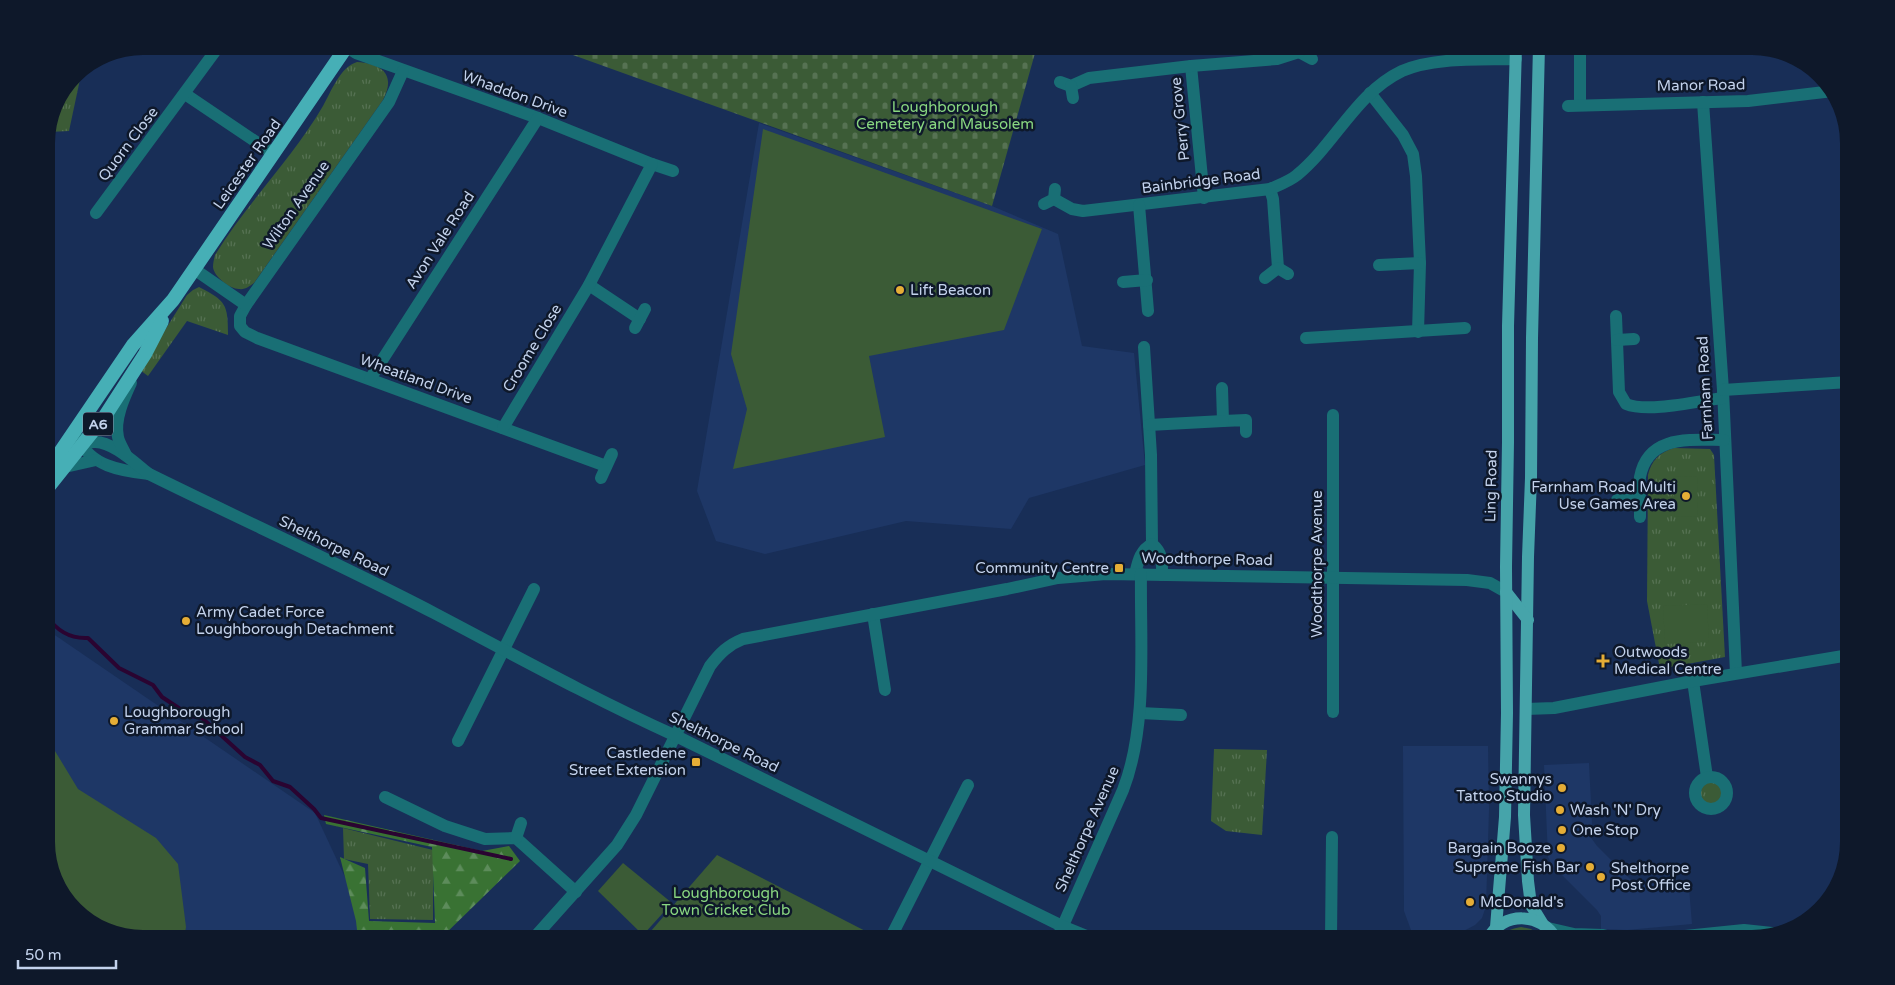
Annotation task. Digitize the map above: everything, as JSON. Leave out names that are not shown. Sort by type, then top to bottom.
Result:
[{"type":"highway","name":"Leicester Road","points":[[55,467],[81,446],[105,416],[145,354],[173,300],[341,55]]},
{"type":"highway","name":"Leicester Road","points":[[55,473],[78,425],[133,346],[173,300]]},
{"type":"main road","name":"Ling Road","points":[[1489,930],[1505,817],[1508,326],[1516,55]]},
{"type":"main road","points":[[1539,55],[1524,815],[1531,905],[1549,930]]},
{"type":"main road","name":"Woodthorpe Road","points":[[1506,592],[1528,620]]},
{"type":"main road","points":[[1495,930],[1507,921],[1518,918],[1531,918],[1545,925]]},
{"type":"street","name":"Quorn Close","points":[[96,214],[213,55]]},
{"type":"street","name":"Whaddon Drive","points":[[361,55],[538,118],[673,171]]},
{"type":"street","name":"Perry Grove","points":[[1068,89],[1089,78],[1191,66],[1277,59],[1287,55]]},
{"type":"street","name":"Perry Grove","points":[[1308,55],[1312,59]]},
{"type":"street","name":"Bainbridge Road","points":[[1051,197],[1072,209],[1083,212],[1270,189],[1295,176],[1313,160],[1370,93],[1403,71],[1430,63],[1493,55]]},
{"type":"street","name":"Manor Road","points":[[1579,55],[1574,105],[1748,101],[1824,92]]},
{"type":"street","name":"Perry Grove","points":[[1191,66],[1204,198]]},
{"type":"street","name":"Wilton Avenue","points":[[246,304],[389,102],[403,71]]},
{"type":"street","points":[[1370,93],[1403,135],[1413,154],[1416,176],[1420,263],[1418,332]]},
{"type":"street","points":[[185,94],[274,154]]},
{"type":"street","name":"Farnham Road","points":[[1704,102],[1723,394],[1736,673]]},
{"type":"street","name":"Avon Vale Road","points":[[370,379],[538,118]]},
{"type":"street","name":"Croome Close","points":[[503,428],[589,285],[652,164]]},
{"type":"street","points":[[1265,278],[1283,271],[1270,189]]},
{"type":"street","points":[[1139,205],[1148,311]]},
{"type":"street","points":[[1379,265],[1420,263]]},
{"type":"street","points":[[194,269],[246,304]]},
{"type":"street","points":[[1123,282],[1146,280]]},
{"type":"street","points":[[589,285],[640,318]]},
{"type":"street","name":"Wheatland Drive","points":[[246,304],[240,316],[240,326],[245,332],[257,338],[503,428],[609,460],[601,478]]},
{"type":"street","points":[[1616,316],[1619,392],[1626,404],[1636,407],[1654,406],[1723,394],[1840,383]]},
{"type":"street","points":[[1306,338],[1465,328]]},
{"type":"street","points":[[1617,340],[1634,339]]},
{"type":"street","points":[[1144,347],[1149,425],[1152,544],[1159,550],[1162,559],[1162,575]]},
{"type":"street","points":[[126,455],[118,437],[117,426],[126,393],[145,354]]},
{"type":"street","points":[[1222,388],[1224,421]]},
{"type":"street","name":"Woodthorpe Avenue","points":[[1333,415],[1333,712]]},
{"type":"street","points":[[1149,425],[1246,420],[1246,432]]},
{"type":"street","points":[[78,425],[77,437],[81,446]]},
{"type":"street","points":[[1640,517],[1640,478],[1651,454],[1658,447],[1674,442],[1724,440]]},
{"type":"street","name":"Shelthorpe Road","points":[[149,474],[121,471],[96,460],[86,453],[81,446],[92,442],[103,443],[126,455],[149,474],[434,613],[503,651],[630,715],[1072,930]]},
{"type":"street","points":[[60,463],[96,460]]},
{"type":"street","points":[[1617,500],[1640,500]]},
{"type":"street","name":"Shelthorpe Avenue","points":[[1062,926],[1132,766],[1140,713],[1138,574],[1140,555],[1145,548],[1152,544]]},
{"type":"street","name":"Woodthorpe Road","points":[[541,930],[617,845],[636,815],[710,666],[722,651],[731,644],[743,639],[1058,578],[1106,574],[1466,580],[1490,583],[1506,592]]},
{"type":"street","points":[[458,741],[534,589]]},
{"type":"street","points":[[873,614],[885,690]]},
{"type":"street","points":[[1526,709],[1554,708],[1736,673],[1840,656]]},
{"type":"street","points":[[1693,681],[1707,777]]},
{"type":"street","points":[[1140,713],[1181,715]]},
{"type":"street","points":[[895,930],[968,785]]},
{"type":"street","points":[[385,797],[445,826],[485,839],[516,838],[576,892]]},
{"type":"street","points":[[516,838],[522,823]]},
{"type":"street","points":[[1331,930],[1332,837]]},
{"type":"street","points":[[1545,925],[1561,930]]},
{"type":"street","points":[[1060,930],[1062,926]]},
{"type":"shaded area","name":"Lift Beacon","points":[[759,123],[992,206],[1058,234],[1082,346],[1134,353],[1145,465],[1029,498],[1011,529],[906,521],[765,554],[716,541],[697,491]]},
{"type":"shaded area","name":"Loughborough Grammar School","points":[[55,635],[315,813],[358,905],[362,930],[142,930],[120,927],[104,921],[85,908],[64,881],[55,848]]},
{"type":"shaded area","points":[[1403,746],[1488,746],[1489,809],[1486,906],[1482,918],[1475,925],[1465,930],[1411,930],[1404,911]]},
{"type":"shaded area","points":[[1589,763],[1592,824],[1589,835],[1597,846],[1636,885],[1681,881],[1689,888],[1692,924],[1627,930],[1601,929],[1601,916],[1597,910],[1552,865],[1548,857],[1544,765]]},
{"type":"green space","name":"Loughborough Cemetery and Mausolem","points":[[573,55],[1034,55],[992,206]]},
{"type":"green space","points":[[357,62],[374,65],[385,72],[388,84],[383,100],[254,283],[247,288],[241,289],[227,285],[214,271],[215,255],[241,217],[298,144],[341,74]]},
{"type":"green space","points":[[79,83],[69,131],[56,132],[64,104]]},
{"type":"green space","points":[[763,129],[1042,229],[1004,330],[869,356],[885,437],[733,469],[747,409],[731,354]]},
{"type":"green space","points":[[199,287],[215,296],[224,305],[227,316],[228,335],[187,321],[148,376],[140,370],[187,295]]},
{"type":"green space","points":[[1674,448],[1710,449],[1714,455],[1725,657],[1660,669],[1647,601],[1648,475],[1651,465],[1657,458],[1664,452]]},
{"type":"green space","name":"Farnham Road Multi Use Games Area","points":[[1697,476],[1698,516],[1675,517],[1673,477]]},
{"type":"green space","points":[[1707,604],[1709,642],[1665,644],[1663,606]]},
{"type":"green space","points":[[1214,749],[1267,750],[1262,835],[1226,831],[1211,821]]},
{"type":"green space","points":[[55,751],[78,789],[156,838],[178,864],[186,930],[142,930],[120,927],[94,915],[70,891],[60,871],[55,848]]},
{"type":"green space","points":[[1711,777],[1723,781],[1727,793],[1723,805],[1711,809],[1699,805],[1695,793],[1699,781]]},
{"type":"green space","points":[[324,815],[482,851],[509,846],[520,861],[449,930],[357,930],[340,857],[365,868],[369,921],[435,923],[432,847],[326,824]]},
{"type":"green space","points":[[343,828],[433,850],[433,920],[370,919],[368,864],[344,859]]},
{"type":"green space","name":"Loughborough Town Cricket Club","points":[[717,855],[863,930],[652,930]]},
{"type":"green space","points":[[623,863],[672,903],[648,930],[638,930],[598,891]]},
{"type":"green space","points":[[1521,927],[1532,930],[1511,930]]},
{"type":"waterway","points":[[55,626],[69,635],[88,638],[119,668],[153,685],[162,697],[191,716],[202,718],[245,757],[260,765],[273,781],[290,787],[321,818],[511,859]]},
{"type":"place","name":"Lift Beacon","points":[[900,290]]},
{"type":"place","name":"Farnham Road Multi Use Games Area","points":[[1686,496]]},
{"type":"place","name":"Community Centre","points":[[1119,568]]},
{"type":"place","name":"Army Cadet Force Loughborough Detachment","points":[[186,621]]},
{"type":"place","name":"Outwoods Medical Centre","points":[[1603,661]]},
{"type":"place","name":"Loughborough Grammar School","points":[[114,721]]},
{"type":"place","name":"Castledene Street Extension","points":[[696,762]]},
{"type":"place","name":"Swannys Tattoo Studio","points":[[1562,788]]},
{"type":"place","name":"Wash 'N' Dry","points":[[1560,810]]},
{"type":"place","name":"One Stop","points":[[1562,830]]},
{"type":"place","name":"Bargain Booze","points":[[1561,848]]},
{"type":"place","name":"Supreme Fish Bar","points":[[1590,867]]},
{"type":"place","name":"Shelthorpe Post Office","points":[[1601,877]]},
{"type":"place","name":"McDonald's","points":[[1470,902]]}]
